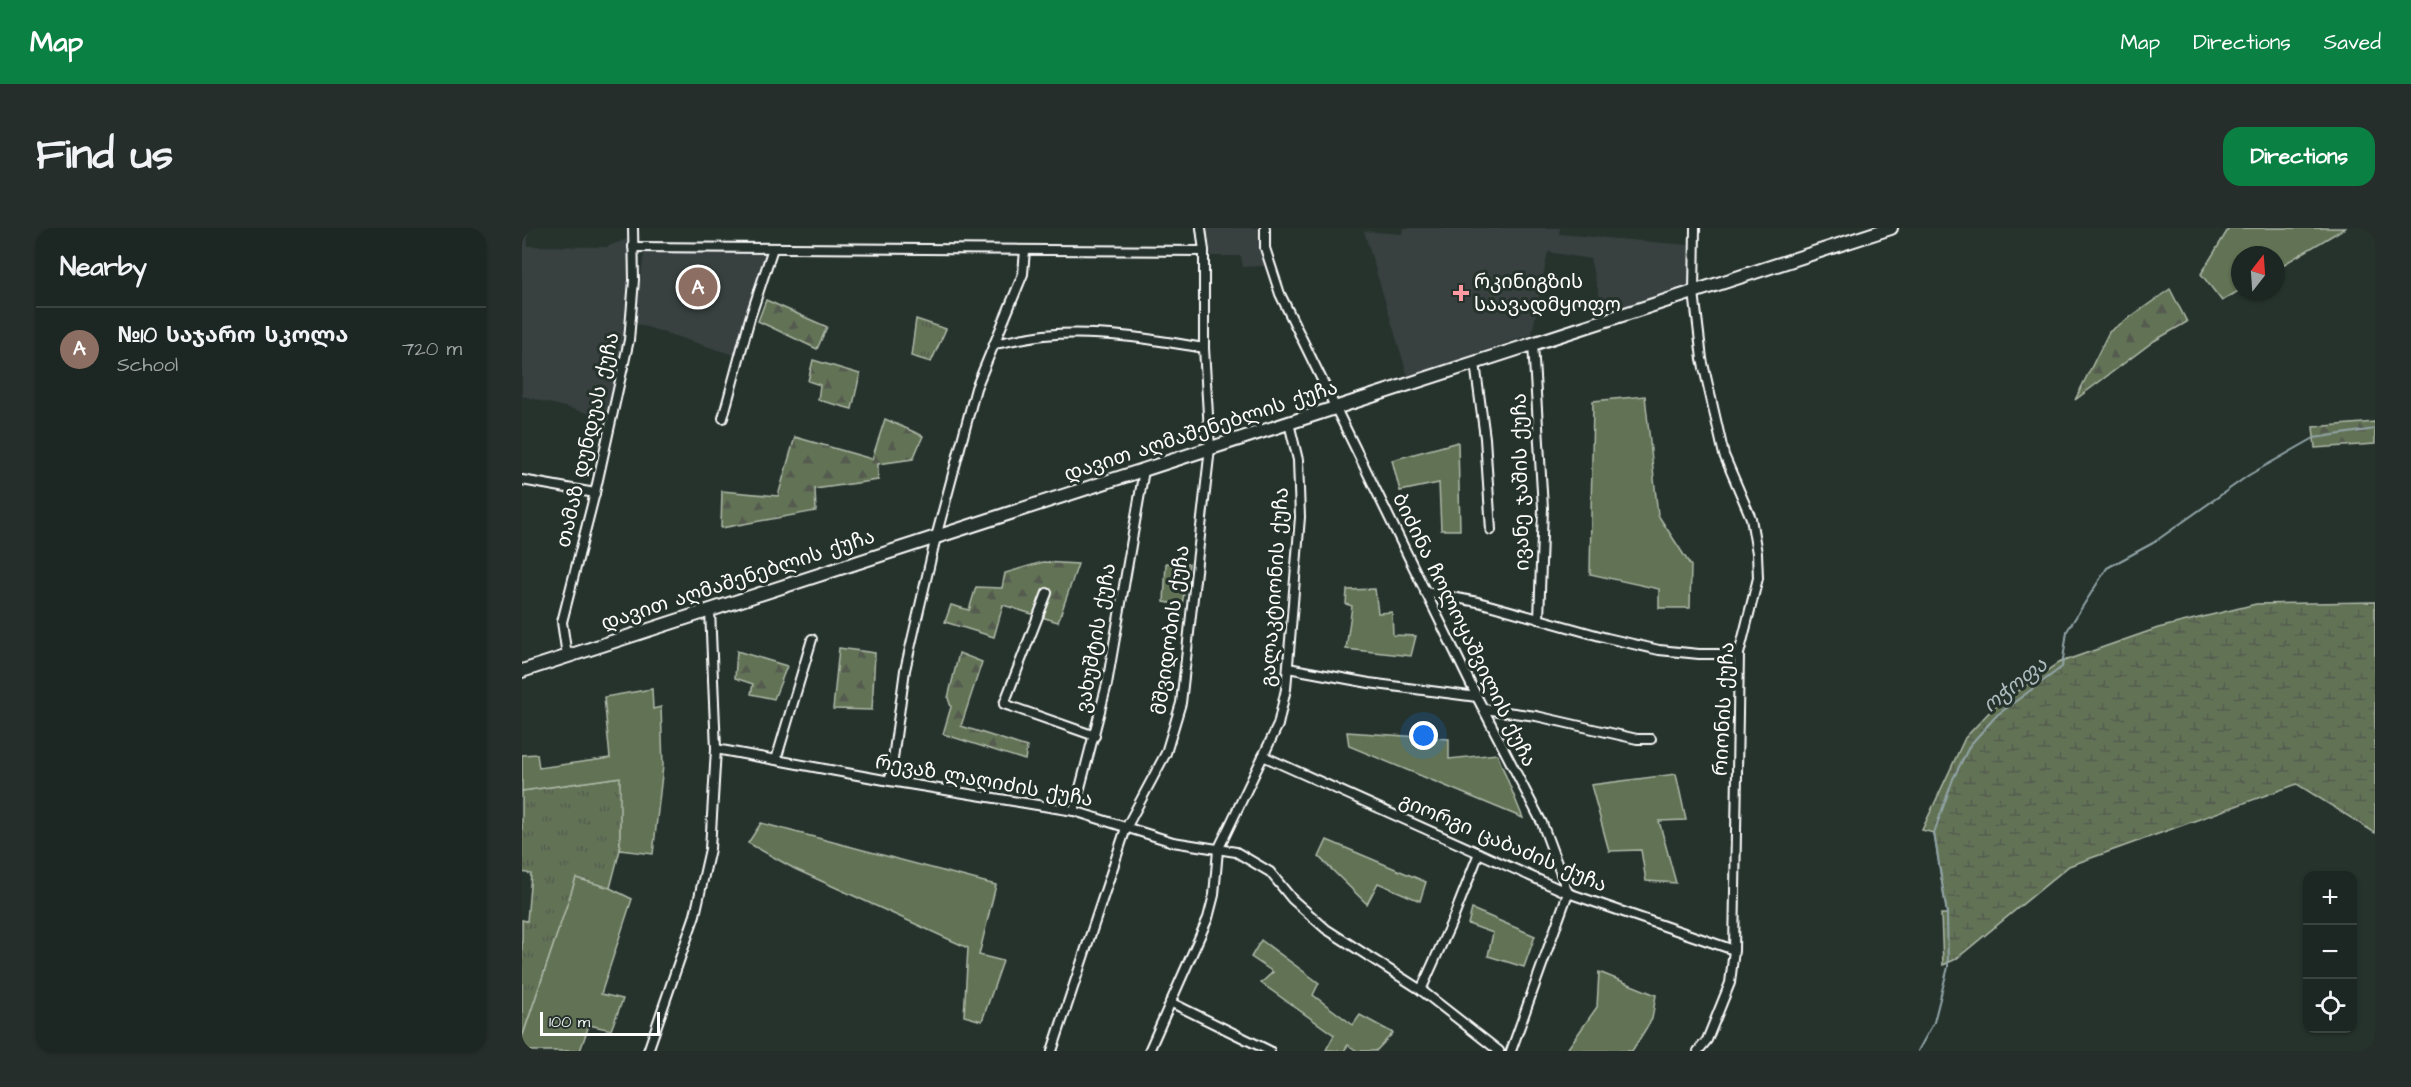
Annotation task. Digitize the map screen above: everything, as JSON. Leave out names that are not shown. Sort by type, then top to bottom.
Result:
[{"type":"main road","name":"დავით აღმაშენებლის ქუჩა","points":[[522,671],[1891,228]]},
{"type":"street","name":"თამაზ დუნდუას ქუჩა","points":[[567,656],[562,622],[595,493],[629,340],[634,280],[633,228]]},
{"type":"street","name":"მშვიდობის ქუჩა","points":[[1052,1051],[1126,828],[1166,753],[1181,703],[1210,448],[1204,348],[1204,251],[1201,228]]},
{"type":"street","name":"ბიძინა ჩოლოყაშვილის ქუჩა","points":[[1265,228],[1265,248],[1280,294],[1425,591],[1542,823],[1568,893]]},
{"type":"street","name":"რიონის ქუჩა","points":[[1695,228],[1694,292],[1702,359],[1724,455],[1751,518],[1757,553],[1758,578],[1739,654],[1734,950],[1730,983],[1707,1040],[1698,1051]]},
{"type":"street","points":[[633,247],[1204,251]]},
{"type":"street","points":[[723,418],[750,318],[773,248]]},
{"type":"street","points":[[890,781],[905,670],[936,537],[976,388],[1023,274],[1025,250]]},
{"type":"street","points":[[994,344],[1043,335],[1097,335],[1159,340],[1204,348]]},
{"type":"street","name":"ივანე ჯაშის ქუჩა","points":[[1533,344],[1543,507],[1539,619]]},
{"type":"street","points":[[1475,363],[1485,438],[1491,530]]},
{"type":"street","name":"გალაკტიონის ქუჩა","points":[[1149,1051],[1208,918],[1214,895],[1218,850],[1278,724],[1288,668],[1300,517],[1298,460],[1289,423]]},
{"type":"street","name":"ვახუშტის ქუჩა","points":[[1074,811],[1107,684],[1144,470]]},
{"type":"street","points":[[522,480],[595,493]]},
{"type":"street","points":[[1425,591],[1478,602],[1659,650],[1699,654],[1739,654]]},
{"type":"street","points":[[1047,593],[1004,704],[1095,736]]},
{"type":"street","points":[[648,1051],[695,915],[710,849],[716,748],[710,610]]},
{"type":"street","points":[[776,760],[812,639]]},
{"type":"street","points":[[1288,668],[1369,683],[1478,697]]},
{"type":"street","points":[[1484,709],[1536,716],[1636,739],[1651,739]]},
{"type":"street","name":"რევაზ ლაღიძის ქუჩა","points":[[716,748],[890,781],[1074,811],[1173,842],[1236,852],[1270,872],[1292,899],[1326,929],[1421,990],[1499,1051]]},
{"type":"street","name":"გიორგი ცაბაძის ქუჩა","points":[[1263,756],[1568,893],[1734,950]]},
{"type":"street","points":[[1421,990],[1479,853]]},
{"type":"street","points":[[1511,1051],[1568,893]]},
{"type":"street","points":[[1170,1002],[1270,1051]]},
{"type":"shaded area","points":[[522,228],[527,228],[528,246],[606,247],[630,238],[632,259],[625,339],[607,418],[522,396]]},
{"type":"shaded area","points":[[1205,228],[1260,228],[1265,266],[1243,267],[1241,256],[1207,256]]},
{"type":"shaded area","name":"რკინიგზის საავადმყოფო","points":[[1403,228],[1560,228],[1559,234],[1688,245],[1689,286],[1604,314],[1590,259],[1548,252],[1532,334],[1408,377],[1364,231],[1402,234]]},
{"type":"shaded area","points":[[645,247],[770,251],[734,355],[634,323]]},
{"type":"green space","points":[[2229,228],[2345,228],[2285,264],[2285,246],[2231,246],[2231,296],[2222,301],[2201,274]]},
{"type":"green space","points":[[2170,289],[2187,322],[2154,341],[2075,400],[2109,332]]},
{"type":"green space","points":[[766,300],[827,327],[817,349],[758,321]]},
{"type":"green space","points":[[916,319],[946,329],[931,362],[911,356]]},
{"type":"green space","points":[[813,360],[860,374],[852,409],[818,400],[820,385],[808,381]]},
{"type":"green space","points":[[1645,396],[1658,515],[1691,566],[1690,608],[1659,608],[1659,589],[1590,574],[1593,401]]},
{"type":"green space","points":[[885,419],[923,436],[913,459],[878,464],[878,480],[815,489],[816,511],[721,528],[722,491],[778,496],[795,437],[872,459]]},
{"type":"green space","points":[[2375,422],[2375,444],[2315,448],[2313,427]]},
{"type":"green space","points":[[1458,442],[1460,530],[1441,530],[1439,483],[1400,491],[1392,460]]},
{"type":"green space","points":[[1043,562],[1078,564],[1058,622],[1003,605],[994,637],[945,622],[951,605],[969,610],[976,587],[1002,588],[1005,573]]},
{"type":"green space","points":[[1166,563],[1189,564],[1182,605],[1164,602]]},
{"type":"green space","points":[[1375,589],[1378,613],[1392,612],[1393,635],[1416,636],[1411,656],[1346,649],[1352,606],[1346,604],[1347,590]]},
{"type":"green space","points":[[2375,602],[2375,833],[2297,784],[2069,866],[1956,959],[1943,965],[1941,914],[1947,914],[1934,833],[1922,830],[1965,738],[1993,708],[2058,663],[2158,628],[2256,604]]},
{"type":"green space","points":[[839,648],[875,653],[872,710],[833,709]]},
{"type":"green space","points":[[737,651],[787,666],[774,699],[751,694],[753,684],[735,678]]},
{"type":"green space","points":[[959,653],[982,662],[961,726],[1027,747],[1025,760],[943,734],[951,707],[948,698]]},
{"type":"green space","points":[[652,689],[653,709],[661,707],[663,766],[653,854],[620,850],[620,777],[522,791],[522,755],[537,754],[539,768],[610,758],[604,697]]},
{"type":"green space","points":[[1347,732],[1449,739],[1449,759],[1497,754],[1523,818],[1349,746]]},
{"type":"green space","points":[[1676,774],[1686,820],[1659,821],[1676,883],[1646,881],[1641,850],[1609,851],[1591,785]]},
{"type":"green space","points":[[621,777],[620,850],[610,888],[576,879],[522,1038],[522,920],[527,921],[531,874],[522,872],[522,791]]},
{"type":"green space","points":[[761,823],[996,885],[979,955],[1003,961],[982,1021],[964,1016],[968,948],[795,869],[748,843]]},
{"type":"green space","points":[[1327,840],[1426,882],[1420,901],[1378,883],[1367,904],[1319,857]]},
{"type":"green space","points":[[576,878],[610,888],[632,899],[601,994],[623,999],[611,1030],[589,1025],[580,1051],[522,1051],[522,1038]]},
{"type":"green space","points":[[1472,909],[1535,936],[1524,967],[1488,956],[1493,933],[1468,924]]},
{"type":"green space","points":[[1261,940],[1319,983],[1313,995],[1353,1025],[1360,1015],[1393,1033],[1376,1051],[1357,1051],[1348,1045],[1344,1051],[1326,1050],[1334,1035],[1261,983],[1273,972],[1251,957]]},
{"type":"green space","points":[[1599,972],[1656,995],[1652,1019],[1632,1051],[1566,1051],[1597,1007]]},
{"type":"waterway","name":"ოჭოფა","points":[[1918,1051],[1934,1022],[1948,967],[1947,914],[1934,833],[1953,779],[1970,745],[1997,715],[2062,667],[2067,631],[2107,568],[2153,543],[2249,475],[2314,438],[2375,429]]},
{"type":"place","name":"№10 საჯარო სკოლა","points":[[698,287]]},
{"type":"place","name":"რკინიგზის საავადმყოფო","points":[[1461,293]]}]
